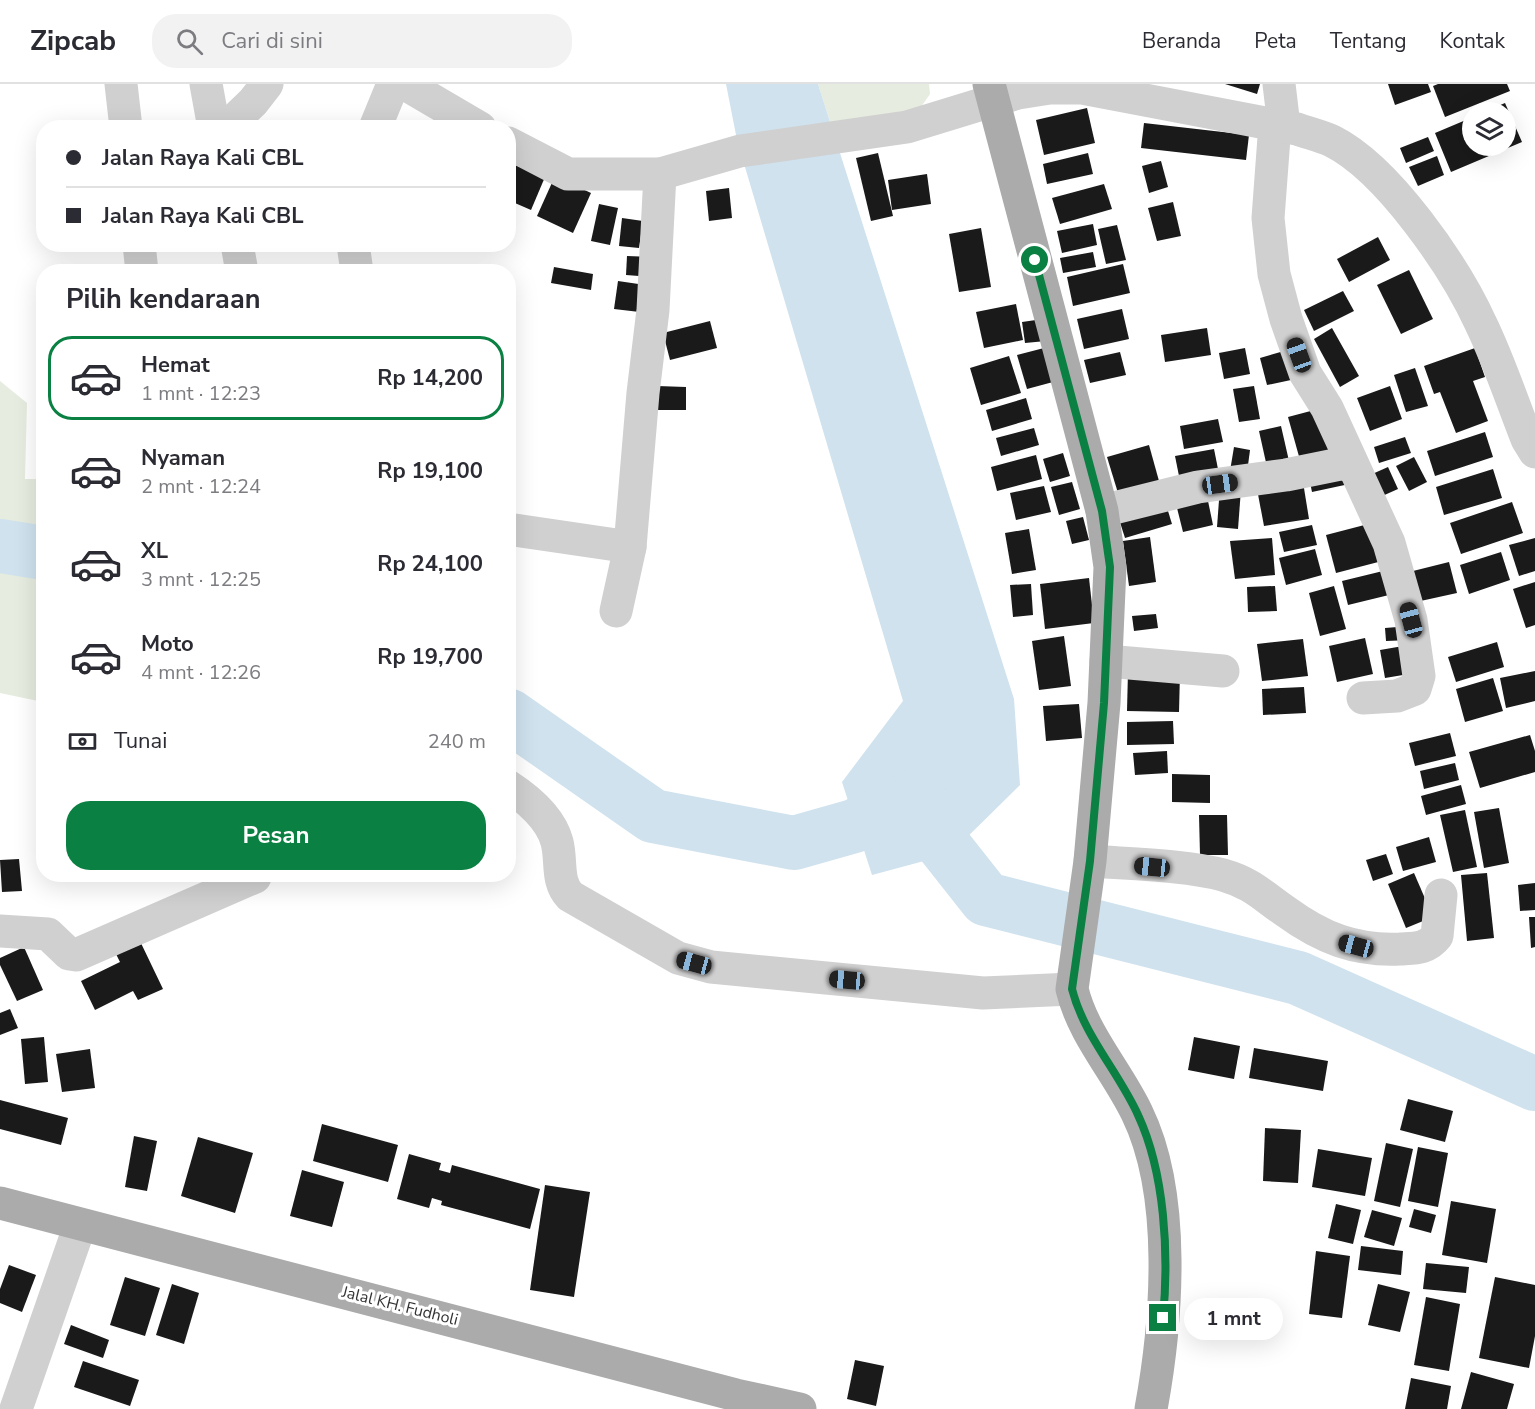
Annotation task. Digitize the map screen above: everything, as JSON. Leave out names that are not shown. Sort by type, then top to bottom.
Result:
[{"type":"main road","points":[[991,92],[1102,511],[1110,567],[1106,661],[1090,861],[1072,983],[1076,1006],[1088,1031],[1138,1114],[1152,1151],[1162,1208],[1165,1298],[1160,1360],[1151,1409]]},
{"type":"main road","name":"Jalal KH. Fudholi","points":[[0,1203],[562,1347],[733,1402],[800,1409]]},
{"type":"street","points":[[122,84],[125,120]]},
{"type":"street","points":[[206,84],[213,120]]},
{"type":"street","points":[[234,120],[267,84]]},
{"type":"street","points":[[378,120],[393,84]]},
{"type":"street","points":[[405,84],[466,120]]},
{"type":"street","points":[[1279,84],[1280,125],[1268,218],[1274,274],[1286,319],[1305,373],[1327,408],[1389,543],[1411,620],[1419,676],[1415,689],[1410,692],[1396,696],[1363,698]]},
{"type":"street","points":[[516,147],[568,174],[660,174],[740,151],[908,127],[991,92],[1018,93],[1050,88],[1082,88],[1280,125],[1330,140],[1344,148],[1370,167],[1416,221],[1445,262],[1481,323],[1527,439],[1535,452]]},
{"type":"street","points":[[616,611],[630,547],[643,393],[653,310],[660,174]]},
{"type":"street","points":[[1102,511],[1198,487],[1286,475],[1350,462]]},
{"type":"street","points":[[516,530],[630,547]]},
{"type":"street","points":[[1106,661],[1223,671]]},
{"type":"street","points":[[516,791],[552,830],[557,843],[561,880],[570,896],[678,958],[711,967],[983,993],[1072,983]]},
{"type":"street","points":[[1090,861],[1222,874],[1256,887],[1309,927],[1341,942],[1371,950],[1424,947],[1433,942],[1437,936],[1441,895]]},
{"type":"street","points":[[0,931],[48,934],[69,954],[76,955],[244,882]]},
{"type":"street","points":[[16,1409],[80,1225]]},
{"type":"shaded area","points":[[818,84],[929,84],[930,94],[907,127],[835,137]]},
{"type":"shaded area","points":[[0,381],[27,403],[25,479],[36,479],[36,701],[0,693]]},
{"type":"water","points":[[726,84],[818,84],[1014,699],[1020,785],[950,854],[872,875],[842,782],[903,701],[737,140]]},
{"type":"building","points":[[1225,84],[1260,84],[1257,94]]},
{"type":"building","points":[[1388,84],[1428,84],[1431,92],[1395,105]]},
{"type":"building","points":[[1438,84],[1507,84],[1510,91],[1482,102],[1462,102],[1462,110],[1445,117],[1433,86]]},
{"type":"building","points":[[1087,108],[1095,143],[1044,155],[1036,120]]},
{"type":"building","points":[[1462,122],[1462,156],[1489,156],[1451,172],[1435,133]]},
{"type":"building","points":[[1144,123],[1249,135],[1246,160],[1141,148]]},
{"type":"building","points":[[1516,128],[1522,142],[1516,145]]},
{"type":"building","points":[[1428,137],[1434,151],[1406,163],[1400,148]]},
{"type":"building","points":[[878,153],[893,216],[871,221],[856,158]]},
{"type":"building","points":[[1088,153],[1093,174],[1047,184],[1043,164]]},
{"type":"building","points":[[1437,156],[1444,175],[1418,186],[1409,167]]},
{"type":"building","points":[[1161,161],[1168,187],[1149,193],[1142,166]]},
{"type":"building","points":[[516,165],[545,177],[531,210],[516,203]]},
{"type":"building","points":[[927,174],[931,204],[892,210],[888,180]]},
{"type":"building","points":[[555,176],[591,193],[573,233],[537,216]]},
{"type":"building","points":[[1104,184],[1112,209],[1060,224],[1052,198]]},
{"type":"building","points":[[729,188],[732,218],[709,221],[706,191]]},
{"type":"building","points":[[1173,202],[1181,236],[1157,241],[1148,208]]},
{"type":"building","points":[[599,204],[618,208],[610,245],[591,241]]},
{"type":"building","points":[[622,218],[643,221],[639,248],[619,246]]},
{"type":"building","points":[[1093,224],[1097,245],[1062,253],[1057,231]]},
{"type":"building","points":[[1117,225],[1126,260],[1106,264],[1098,229]]},
{"type":"building","points":[[981,228],[991,287],[959,292],[949,234]]},
{"type":"building","points":[[1378,237],[1390,260],[1349,282],[1337,259]]},
{"type":"building","points":[[1093,252],[1096,267],[1063,273],[1060,258]]},
{"type":"building","points":[[627,256],[653,257],[652,277],[626,275]]},
{"type":"building","points":[[1123,264],[1130,293],[1073,306],[1067,277]]},
{"type":"building","points":[[554,267],[593,274],[591,290],[551,283]]},
{"type":"building","points":[[1409,270],[1433,319],[1401,334],[1377,285]]},
{"type":"building","points":[[618,281],[652,286],[648,313],[614,309]]},
{"type":"building","points":[[1343,291],[1354,311],[1314,331],[1304,310]]},
{"type":"building","points":[[1016,304],[1023,340],[984,348],[976,312]]},
{"type":"building","points":[[1122,309],[1129,339],[1084,349],[1077,319]]},
{"type":"building","points":[[1043,319],[1046,341],[1025,343],[1022,322]]},
{"type":"building","points":[[710,321],[717,348],[670,360],[663,333]]},
{"type":"building","points":[[1207,328],[1211,355],[1165,362],[1161,335]]},
{"type":"building","points":[[1332,328],[1359,376],[1340,387],[1314,339]]},
{"type":"building","points":[[1044,348],[1053,382],[1027,389],[1017,355]]},
{"type":"building","points":[[1245,348],[1250,374],[1224,379],[1219,353]]},
{"type":"building","points":[[1475,348],[1485,377],[1473,381],[1488,421],[1456,433],[1440,392],[1434,394],[1424,366]]},
{"type":"building","points":[[1284,351],[1291,380],[1267,385],[1260,358]]},
{"type":"building","points":[[1120,352],[1126,375],[1090,383],[1084,360]]},
{"type":"building","points":[[1009,356],[1021,393],[981,405],[970,368]]},
{"type":"building","points":[[1415,368],[1428,406],[1406,412],[1394,375]]},
{"type":"building","points":[[657,386],[686,387],[686,410],[657,410]]},
{"type":"building","points":[[1254,386],[1260,419],[1239,422],[1233,389]]},
{"type":"building","points":[[1390,386],[1402,419],[1370,431],[1357,398]]},
{"type":"building","points":[[1026,398],[1032,419],[992,431],[986,410]]},
{"type":"building","points":[[1322,408],[1333,452],[1300,460],[1288,417]]},
{"type":"building","points":[[1218,419],[1223,442],[1184,449],[1180,426]]},
{"type":"building","points":[[1281,426],[1289,461],[1267,467],[1259,431]]},
{"type":"building","points":[[1034,428],[1039,445],[1001,456],[996,438]]},
{"type":"building","points":[[1485,432],[1493,457],[1435,476],[1427,451]]},
{"type":"building","points":[[1405,437],[1411,453],[1379,463],[1374,447]]},
{"type":"building","points":[[1149,445],[1159,481],[1118,493],[1107,457]]},
{"type":"building","points":[[1234,447],[1250,450],[1247,473],[1230,471]]},
{"type":"building","points":[[1214,449],[1218,469],[1179,476],[1175,456]]},
{"type":"building","points":[[1063,453],[1070,476],[1050,482],[1043,459]]},
{"type":"building","points":[[1036,455],[1042,479],[997,491],[991,467]]},
{"type":"building","points":[[1414,457],[1427,482],[1409,491],[1396,466]]},
{"type":"building","points":[[1388,467],[1398,489],[1380,497],[1370,475]]},
{"type":"building","points":[[1493,469],[1502,498],[1444,515],[1436,487]]},
{"type":"building","points":[[1308,473],[1354,483],[1312,492]]},
{"type":"building","points":[[1072,482],[1080,509],[1059,515],[1051,487]]},
{"type":"building","points":[[1303,482],[1309,519],[1264,526],[1257,489]]},
{"type":"building","points":[[1044,486],[1051,512],[1016,520],[1010,493]]},
{"type":"building","points":[[1220,487],[1241,489],[1238,529],[1217,527]]},
{"type":"building","points":[[1164,498],[1172,524],[1125,538],[1117,513]]},
{"type":"building","points":[[1208,501],[1213,525],[1183,532],[1177,508]]},
{"type":"building","points":[[1512,502],[1523,533],[1461,554],[1450,523]]},
{"type":"building","points":[[1083,517],[1089,540],[1072,544],[1066,521]]},
{"type":"building","points":[[1376,522],[1386,560],[1336,573],[1326,535]]},
{"type":"building","points":[[1312,525],[1317,545],[1284,552],[1279,532]]},
{"type":"building","points":[[1029,529],[1036,570],[1012,574],[1005,533]]},
{"type":"building","points":[[1150,537],[1156,582],[1129,586],[1123,541]]},
{"type":"building","points":[[1272,538],[1275,575],[1235,579],[1230,541]]},
{"type":"building","points":[[1535,538],[1535,571],[1519,576],[1509,545]]},
{"type":"building","points":[[1315,549],[1322,575],[1286,585],[1279,558]]},
{"type":"building","points":[[1501,552],[1510,580],[1469,594],[1460,565]]},
{"type":"building","points":[[1449,562],[1457,593],[1416,602],[1409,572]]},
{"type":"building","points":[[1383,571],[1389,595],[1348,605],[1342,581]]},
{"type":"building","points":[[1089,578],[1094,623],[1045,629],[1040,584]]},
{"type":"building","points":[[1535,582],[1535,625],[1526,628],[1513,589]]},
{"type":"building","points":[[1031,584],[1033,615],[1013,617],[1010,585]]},
{"type":"building","points":[[1275,586],[1277,611],[1248,612],[1247,587]]},
{"type":"building","points":[[1334,586],[1346,629],[1320,636],[1309,593]]},
{"type":"building","points":[[1156,614],[1158,628],[1134,631],[1132,616]]},
{"type":"building","points":[[1410,626],[1411,640],[1386,641],[1385,628]]},
{"type":"building","points":[[1064,636],[1071,686],[1039,690],[1032,641]]},
{"type":"building","points":[[1365,638],[1373,674],[1337,682],[1329,646]]},
{"type":"building","points":[[1303,639],[1308,676],[1262,681],[1257,644]]},
{"type":"building","points":[[1497,642],[1504,667],[1456,682],[1448,657]]},
{"type":"building","points":[[1409,645],[1415,673],[1385,678],[1380,650]]},
{"type":"building","points":[[1128,671],[1180,672],[1179,712],[1127,711]]},
{"type":"building","points":[[1535,671],[1535,701],[1506,708],[1500,678]]},
{"type":"building","points":[[1493,678],[1503,711],[1465,722],[1456,689]]},
{"type":"building","points":[[1304,687],[1306,713],[1263,715],[1262,689]]},
{"type":"building","points":[[1079,704],[1082,738],[1046,741],[1043,706]]},
{"type":"building","points":[[1173,721],[1174,744],[1127,745],[1127,722]]},
{"type":"building","points":[[1450,733],[1456,756],[1415,766],[1409,743]]},
{"type":"building","points":[[1530,735],[1535,751],[1535,772],[1480,788],[1469,752]]},
{"type":"building","points":[[1167,751],[1168,773],[1135,775],[1133,753]]},
{"type":"building","points":[[1455,763],[1459,780],[1424,789],[1420,771]]},
{"type":"building","points":[[1172,774],[1210,775],[1210,803],[1172,802]]},
{"type":"building","points":[[1461,785],[1466,804],[1426,815],[1421,796]]},
{"type":"building","points":[[1499,808],[1509,863],[1484,868],[1474,812]]},
{"type":"building","points":[[1465,810],[1477,867],[1453,872],[1440,815]]},
{"type":"building","points":[[1199,815],[1227,815],[1228,855],[1200,855]]},
{"type":"building","points":[[1429,837],[1436,862],[1403,871],[1396,847]]},
{"type":"building","points":[[1386,854],[1393,874],[1373,881],[1366,860]]},
{"type":"building","points":[[19,859],[22,891],[2,892],[0,860]]},
{"type":"building","points":[[1414,873],[1433,917],[1406,928],[1388,884]]},
{"type":"building","points":[[1487,873],[1494,938],[1467,941],[1461,875]]},
{"type":"building","points":[[1535,883],[1535,910],[1520,911],[1518,885]]},
{"type":"building","points":[[1529,917],[1535,917],[1535,947],[1531,948]]},
{"type":"building","points":[[139,939],[163,989],[138,1000],[133,991],[95,1010],[81,981],[120,962],[114,950]]},
{"type":"building","points":[[24,947],[43,990],[17,1001],[0,965],[0,958]]},
{"type":"building","points":[[10,1009],[18,1028],[0,1035],[0,1013]]},
{"type":"building","points":[[44,1037],[48,1082],[25,1084],[21,1039]]},
{"type":"building","points":[[1194,1037],[1240,1046],[1234,1079],[1188,1070]]},
{"type":"building","points":[[1254,1048],[1328,1061],[1323,1091],[1249,1078]]},
{"type":"building","points":[[90,1049],[95,1088],[62,1092],[56,1054]]},
{"type":"building","points":[[1408,1099],[1453,1111],[1445,1142],[1400,1130]]},
{"type":"building","points":[[0,1100],[68,1118],[61,1145],[0,1129]]},
{"type":"building","points":[[322,1124],[398,1145],[388,1182],[313,1161]]},
{"type":"building","points":[[1265,1128],[1301,1130],[1298,1183],[1263,1181]]},
{"type":"building","points":[[134,1136],[157,1141],[147,1191],[125,1187]]},
{"type":"building","points":[[198,1137],[253,1153],[235,1213],[181,1196]]},
{"type":"building","points":[[1386,1143],[1413,1149],[1400,1207],[1374,1201]]},
{"type":"building","points":[[1418,1147],[1448,1153],[1438,1207],[1408,1201]]},
{"type":"building","points":[[1318,1149],[1372,1158],[1365,1196],[1312,1187]]},
{"type":"building","points":[[409,1154],[441,1163],[439,1170],[450,1173],[452,1165],[540,1189],[530,1229],[441,1205],[442,1201],[432,1198],[429,1208],[397,1199]]},
{"type":"building","points":[[302,1170],[344,1182],[332,1227],[290,1216]]},
{"type":"building","points":[[545,1185],[590,1192],[574,1297],[530,1290]]},
{"type":"building","points":[[1451,1201],[1496,1209],[1487,1263],[1442,1255]]},
{"type":"building","points":[[1336,1204],[1361,1210],[1353,1244],[1328,1238]]},
{"type":"building","points":[[1414,1209],[1436,1215],[1431,1233],[1409,1227]]},
{"type":"building","points":[[1372,1210],[1402,1218],[1394,1246],[1364,1237]]},
{"type":"building","points":[[1361,1246],[1403,1251],[1401,1275],[1358,1270]]},
{"type":"building","points":[[1316,1251],[1350,1256],[1342,1318],[1309,1314]]},
{"type":"building","points":[[1426,1263],[1469,1267],[1466,1293],[1423,1289]]},
{"type":"building","points":[[9,1265],[36,1275],[22,1312],[0,1303],[0,1289]]},
{"type":"building","points":[[125,1277],[160,1288],[145,1336],[110,1325]]},
{"type":"building","points":[[1495,1277],[1535,1285],[1535,1336],[1529,1368],[1479,1358]]},
{"type":"building","points":[[172,1284],[199,1293],[184,1344],[156,1335]]},
{"type":"building","points":[[1378,1284],[1410,1292],[1400,1332],[1368,1325]]},
{"type":"building","points":[[1426,1297],[1460,1304],[1449,1371],[1414,1365]]},
{"type":"building","points":[[71,1325],[109,1340],[103,1358],[64,1344]]},
{"type":"building","points":[[855,1360],[884,1366],[876,1406],[847,1399]]},
{"type":"building","points":[[83,1361],[139,1380],[130,1406],[74,1387]]},
{"type":"building","points":[[1471,1372],[1514,1384],[1507,1409],[1461,1409]]},
{"type":"building","points":[[1411,1378],[1451,1386],[1447,1409],[1405,1409]]},
{"type":"waterway","points":[[0,546],[36,552]]},
{"type":"waterway","points":[[516,721],[653,816],[794,843],[854,826],[918,795],[919,792]]},
{"type":"waterway","points":[[918,795],[930,828],[986,899],[1298,978],[1535,1084]]},
{"type":"route","points":[[1035,260],[1102,511],[1110,567],[1104,703],[1090,861],[1072,989],[1076,1006],[1088,1031],[1138,1114],[1152,1151],[1162,1208],[1165,1298],[1163,1318]]}]
